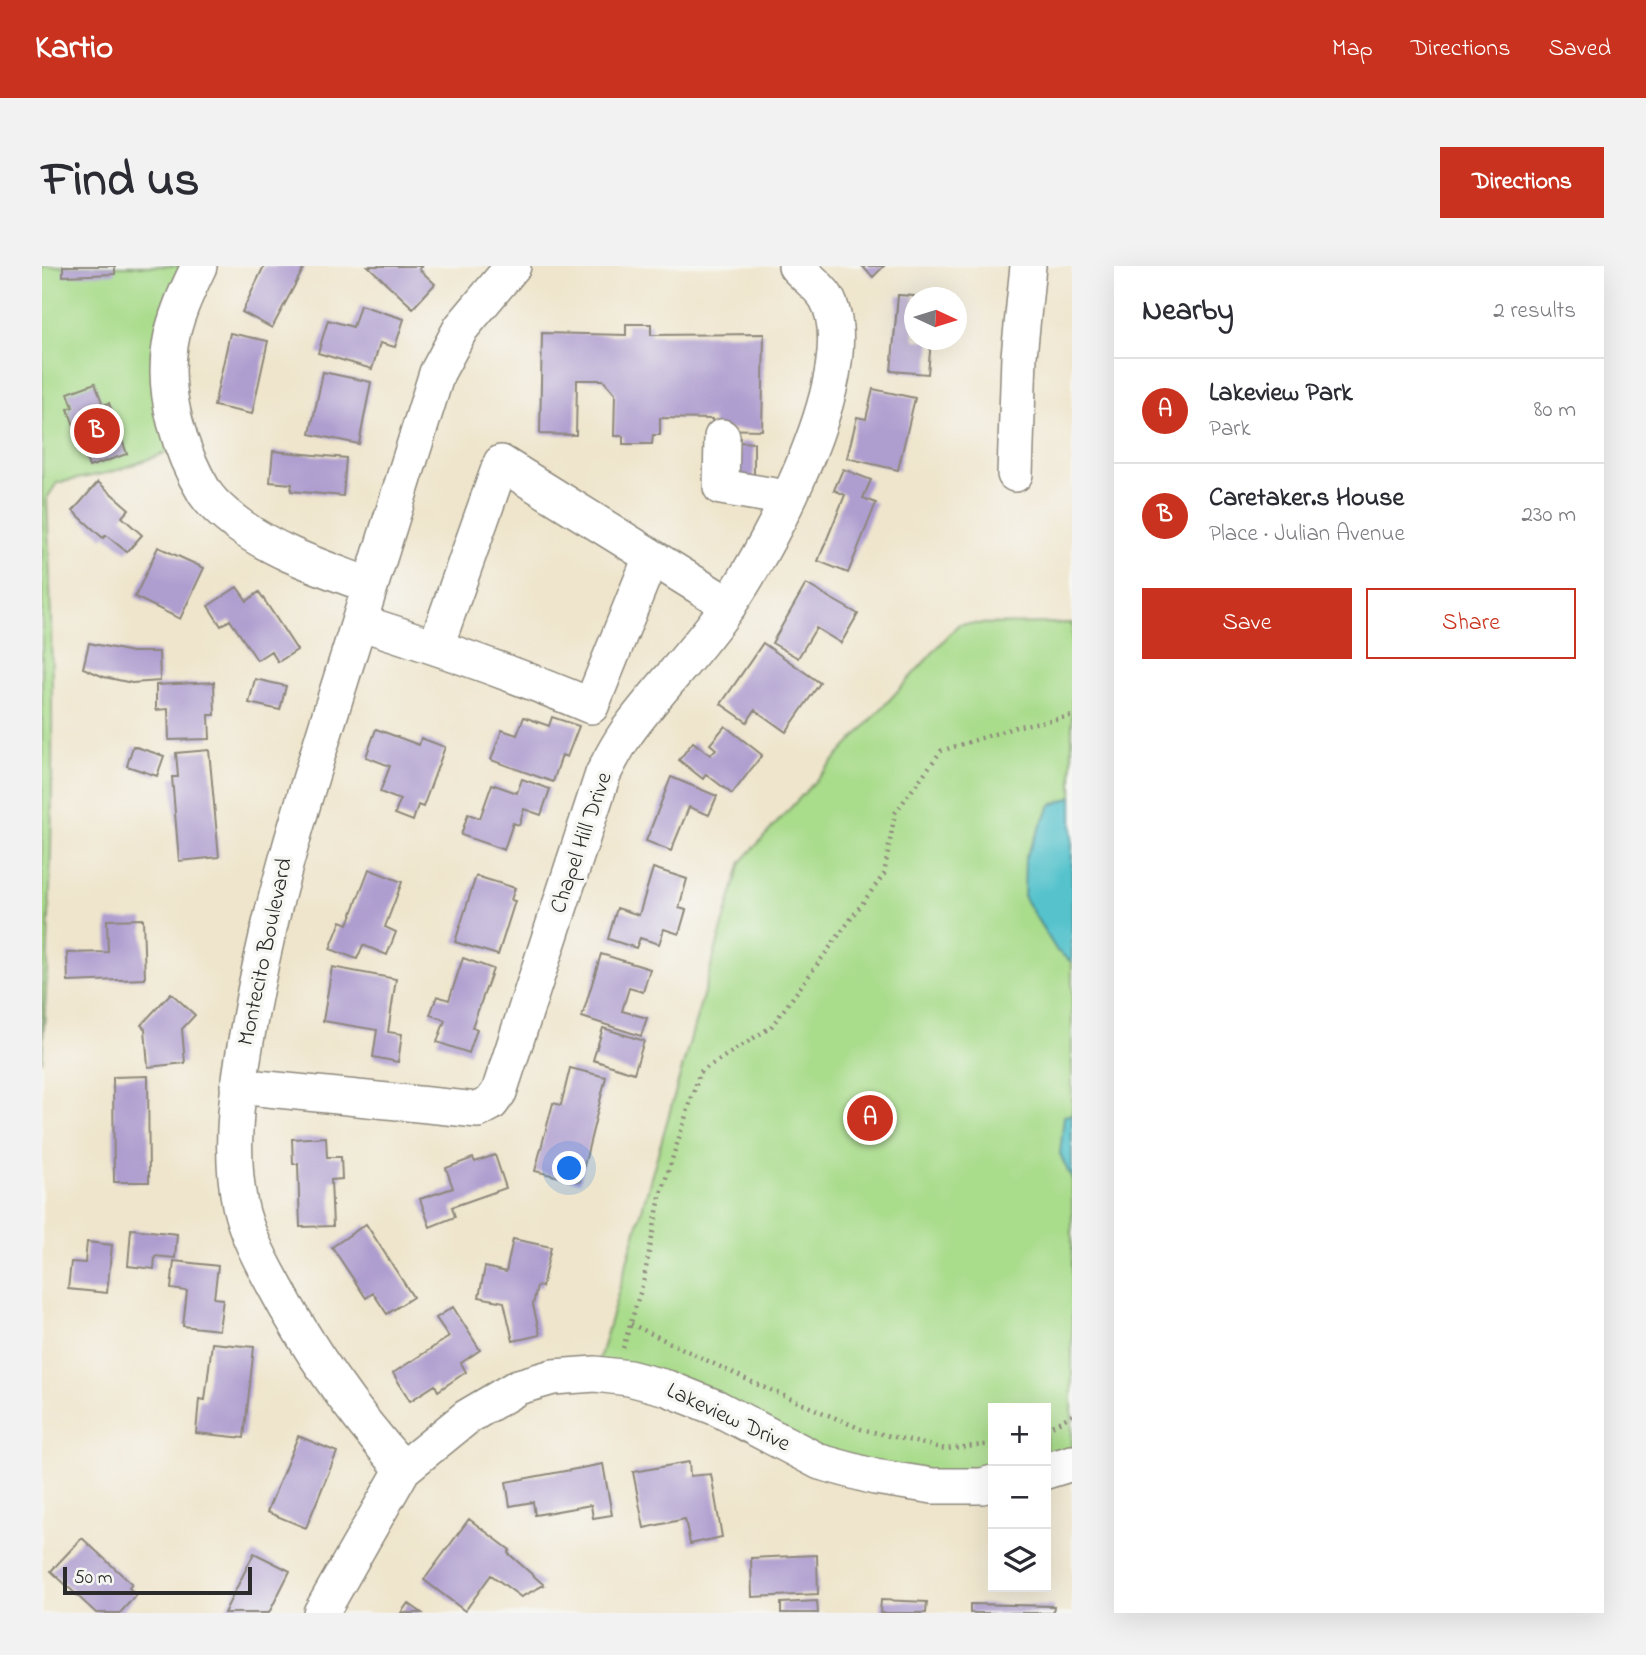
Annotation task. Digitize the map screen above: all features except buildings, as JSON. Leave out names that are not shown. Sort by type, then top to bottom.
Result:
[{"type":"street","points":[[199,266],[183,299],[170,347],[170,397],[181,445],[207,496],[240,526],[283,551],[370,586]]},
{"type":"street","name":"Montecito Boulevard","points":[[403,1469],[372,1435],[331,1378],[291,1318],[255,1250],[240,1207],[234,1152],[238,1086],[262,950],[295,828],[437,373],[461,328],[513,266]]},
{"type":"street","name":"Chapel Hill Drive","points":[[238,1086],[478,1110],[491,1103],[499,1092],[603,774],[626,733],[729,605],[758,557],[787,498],[825,402],[833,373],[836,345],[826,298],[796,266]]},
{"type":"street","points":[[1015,474],[1020,356],[1028,266]]},
{"type":"street","points":[[722,437],[721,487],[787,498]]},
{"type":"street","points":[[436,646],[501,463],[729,605]]},
{"type":"street","points":[[359,622],[436,646],[590,706],[651,557]]},
{"type":"street","name":"Lakeview Drive","points":[[403,1469],[467,1417],[518,1387],[553,1377],[594,1374],[667,1388],[717,1409],[820,1462],[903,1483],[933,1486],[988,1484]]},
{"type":"street","points":[[1051,1469],[1072,1463]]},
{"type":"street","points":[[321,1613],[403,1469]]},
{"type":"path","points":[[615,1376],[643,1283],[660,1197],[700,1072],[771,1027],[884,874],[895,813],[941,751],[1019,726],[1072,716]]},
{"type":"path","points":[[631,1324],[754,1383],[861,1429],[945,1449],[988,1445]]},
{"type":"path","points":[[1051,1426],[1072,1415]]},
{"type":"green space","points":[[42,266],[183,266],[174,450],[112,472],[57,483],[47,498],[52,780],[42,1062]]},
{"type":"green space","points":[[1072,623],[1072,1463],[1051,1469],[1051,1403],[988,1403],[988,1483],[933,1486],[595,1374],[741,862],[959,624]]},
{"type":"water","points":[[1072,797],[1072,962],[1057,951],[1024,898],[1025,858],[1051,805]]},
{"type":"water","points":[[1072,1114],[1072,1180],[1060,1154],[1064,1116]]},
{"type":"place","name":"Caretaker.s House","points":[[97,431]]},
{"type":"place","name":"Lakeview Park","points":[[870,1118]]}]
